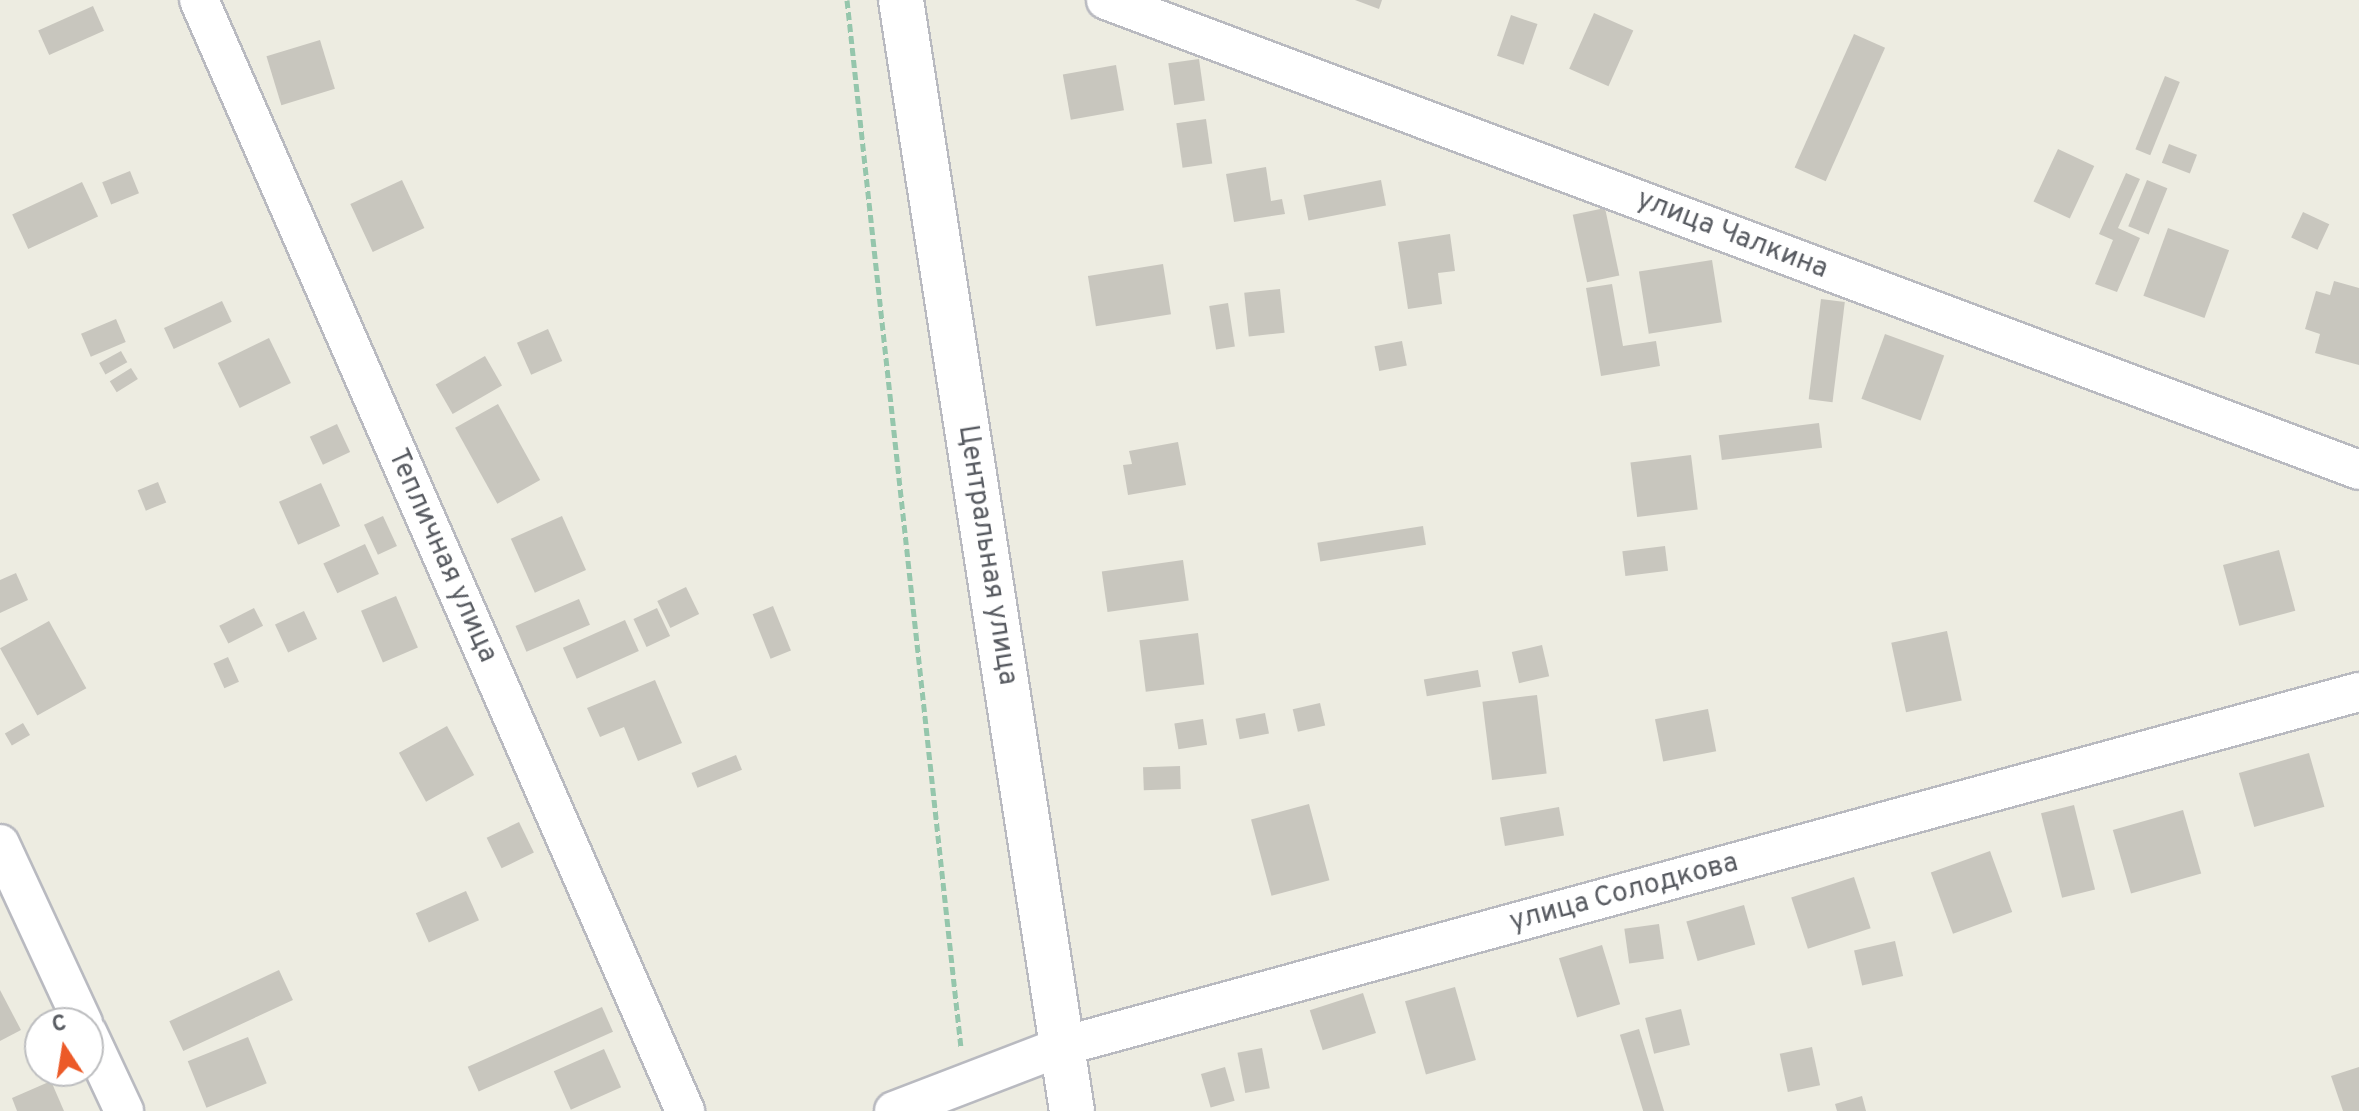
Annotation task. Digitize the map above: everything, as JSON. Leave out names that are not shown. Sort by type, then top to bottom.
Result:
[{"type":"street","name":"Тепличная улица","points":[[199,0],[685,1111]]},
{"type":"street","name":"Центральная улица","points":[[901,0],[1072,1111]]},
{"type":"street","name":"улица Чалкина","points":[[1106,0],[2359,470]]},
{"type":"street","name":"улица Солодкова","points":[[894,1111],[1063,1046],[2359,692]]},
{"type":"street","points":[[0,844],[76,1007]]},
{"type":"street","points":[[104,1068],[124,1111]]},
{"type":"path","points":[[847,0],[965,1083]]},
{"type":"building","points":[[1355,0],[1382,0],[1379,9]]},
{"type":"building","points":[[93,6],[104,31],[49,55],[38,30]]},
{"type":"building","points":[[1594,13],[1633,30],[1608,86],[1569,69]]},
{"type":"building","points":[[1511,15],[1537,24],[1523,65],[1497,56]]},
{"type":"building","points":[[1854,34],[1885,48],[1826,181],[1795,167]]},
{"type":"building","points":[[320,40],[335,89],[281,105],[266,56]]},
{"type":"building","points":[[1199,59],[1205,101],[1174,105],[1168,63]]},
{"type":"building","points":[[1116,65],[1124,110],[1071,120],[1063,74]]},
{"type":"building","points":[[2165,76],[2180,82],[2150,155],[2135,149]]},
{"type":"building","points":[[1206,119],[1212,164],[1183,168],[1176,123]]},
{"type":"building","points":[[2169,144],[2197,155],[2190,173],[2162,163]]},
{"type":"building","points":[[2058,149],[2094,166],[2070,218],[2033,202]]},
{"type":"building","points":[[1266,167],[1271,201],[1282,199],[1285,214],[1234,222],[1226,174]]},
{"type":"building","points":[[130,171],[139,193],[111,204],[102,182]]},
{"type":"building","points":[[2126,173],[2140,179],[2118,228],[2140,238],[2117,292],[2095,284],[2113,240],[2099,234]]},
{"type":"building","points":[[402,180],[424,228],[373,252],[350,204]]},
{"type":"building","points":[[1381,180],[1386,206],[1308,221],[1303,195]]},
{"type":"building","points":[[2147,180],[2167,188],[2149,235],[2128,226]]},
{"type":"building","points":[[82,182],[98,216],[28,249],[12,215]]},
{"type":"building","points":[[1605,208],[1619,275],[1587,282],[1573,215]]},
{"type":"building","points":[[2303,212],[2329,224],[2317,250],[2291,237]]},
{"type":"building","points":[[2168,228],[2229,250],[2204,318],[2143,296]]},
{"type":"building","points":[[1450,234],[1455,271],[1438,273],[1442,304],[1408,309],[1398,242]]},
{"type":"building","points":[[1712,260],[1722,322],[1649,334],[1639,272]]},
{"type":"building","points":[[1163,264],[1171,314],[1096,326],[1088,276]]},
{"type":"building","points":[[2334,281],[2359,288],[2359,365],[2315,353],[2320,334],[2305,329],[2316,291],[2330,295]]},
{"type":"building","points":[[1612,284],[1623,346],[1656,341],[1660,366],[1601,376],[1586,288]]},
{"type":"building","points":[[1280,289],[1285,333],[1249,337],[1244,293]]},
{"type":"building","points":[[1821,299],[1845,302],[1833,402],[1809,399]]},
{"type":"building","points":[[222,301],[232,322],[174,349],[164,328]]},
{"type":"building","points":[[1228,303],[1235,346],[1216,349],[1209,306]]},
{"type":"building","points":[[116,319],[126,342],[91,357],[81,334]]},
{"type":"building","points":[[548,329],[562,361],[531,375],[517,343]]},
{"type":"building","points":[[1885,334],[1944,356],[1921,420],[1861,399]]},
{"type":"building","points":[[269,338],[291,383],[240,408],[218,363]]},
{"type":"building","points":[[1402,341],[1407,366],[1379,371],[1375,346]]},
{"type":"building","points":[[121,351],[127,362],[105,374],[99,363]]},
{"type":"building","points":[[485,356],[502,385],[453,414],[436,384]]},
{"type":"building","points":[[131,368],[138,379],[117,392],[110,381]]},
{"type":"building","points":[[498,404],[540,480],[497,504],[455,428]]},
{"type":"building","points":[[1819,423],[1822,448],[1722,460],[1719,435]]},
{"type":"building","points":[[337,424],[350,452],[323,465],[310,437]]},
{"type":"building","points":[[1178,442],[1186,485],[1128,495],[1123,465],[1132,464],[1129,451]]},
{"type":"building","points":[[1691,455],[1698,510],[1637,517],[1630,462]]},
{"type":"building","points":[[158,482],[166,502],[146,511],[138,490]]},
{"type":"building","points":[[321,483],[340,526],[298,545],[279,502]]},
{"type":"building","points":[[383,516],[397,546],[378,555],[364,525]]},
{"type":"building","points":[[562,516],[586,570],[535,593],[511,539]]},
{"type":"building","points":[[1423,526],[1426,545],[1320,562],[1317,543]]},
{"type":"building","points":[[365,544],[379,574],[337,593],[323,563]]},
{"type":"building","points":[[1665,546],[1668,571],[1625,576],[1622,551]]},
{"type":"building","points":[[2279,550],[2295,611],[2239,626],[2223,565]]},
{"type":"building","points":[[1183,560],[1189,601],[1108,612],[1102,571]]},
{"type":"building","points":[[16,573],[28,600],[0,613],[0,580]]},
{"type":"building","points":[[686,587],[699,614],[670,628],[657,601]]},
{"type":"building","points":[[396,596],[418,648],[383,662],[361,611]]},
{"type":"building","points":[[579,599],[590,625],[526,652],[515,626]]},
{"type":"building","points":[[773,606],[791,651],[771,659],[753,614]]},
{"type":"building","points":[[254,608],[263,626],[228,644],[219,626]]},
{"type":"building","points":[[657,608],[670,636],[647,647],[633,619]]},
{"type":"building","points":[[304,611],[317,639],[288,653],[275,625]]},
{"type":"building","points":[[625,620],[639,651],[577,679],[563,648]]},
{"type":"building","points":[[49,621],[86,688],[37,715],[0,648]]},
{"type":"building","points":[[1947,631],[1962,700],[1906,712],[1891,643]]},
{"type":"building","points":[[1198,633],[1204,685],[1146,692],[1139,640]]},
{"type":"building","points":[[1542,645],[1549,676],[1519,683],[1512,652]]},
{"type":"building","points":[[228,657],[239,682],[224,688],[213,664]]},
{"type":"building","points":[[1478,670],[1481,687],[1427,696],[1424,680]]},
{"type":"building","points":[[655,680],[682,743],[638,761],[624,727],[600,737],[587,708]]},
{"type":"building","points":[[1537,695],[1547,773],[1492,780],[1482,702]]},
{"type":"building","points":[[1320,703],[1325,725],[1298,732],[1293,709]]},
{"type":"building","points":[[1708,709],[1716,751],[1663,762],[1655,719]]},
{"type":"building","points":[[1265,713],[1269,734],[1240,739],[1236,719]]},
{"type":"building","points":[[1203,719],[1207,745],[1178,749],[1174,724]]},
{"type":"building","points":[[23,723],[30,735],[12,746],[5,734]]},
{"type":"building","points":[[447,726],[474,775],[426,802],[399,753]]},
{"type":"building","points":[[2309,753],[2324,807],[2254,827],[2239,773]]},
{"type":"building","points":[[736,755],[742,770],[697,788],[691,773]]},
{"type":"building","points":[[1180,766],[1181,789],[1144,790],[1143,767]]},
{"type":"building","points":[[1309,804],[1329,880],[1271,896],[1251,820]]},
{"type":"building","points":[[2074,805],[2095,889],[2062,898],[2041,813]]},
{"type":"building","points":[[1559,807],[1564,836],[1505,846],[1500,817]]},
{"type":"building","points":[[2183,810],[2201,873],[2131,894],[2113,830]]},
{"type":"building","points":[[519,822],[534,853],[502,868],[487,838]]},
{"type":"building","points":[[1990,851],[2012,912],[1953,934],[1931,873]]},
{"type":"building","points":[[1854,877],[1871,928],[1808,949],[1791,897]]},
{"type":"building","points":[[466,891],[479,920],[429,943],[416,913]]},
{"type":"building","points":[[1744,905],[1755,944],[1698,961],[1686,922]]},
{"type":"building","points":[[1659,924],[1664,959],[1629,964],[1624,929]]},
{"type":"building","points":[[1895,941],[1903,976],[1862,986],[1854,950]]},
{"type":"building","points":[[1602,945],[1620,1004],[1577,1017],[1559,958]]},
{"type":"building","points":[[279,970],[293,1000],[183,1051],[169,1021]]},
{"type":"building","points":[[1455,987],[1476,1060],[1426,1074],[1405,1001]]},
{"type":"building","points":[[0,990],[21,1030],[0,1041]]},
{"type":"building","points":[[1363,993],[1376,1033],[1323,1050],[1310,1010]]},
{"type":"building","points":[[602,1007],[613,1032],[479,1091],[468,1067]]},
{"type":"building","points":[[1681,1009],[1690,1045],[1654,1054],[1645,1018]]},
{"type":"building","points":[[1639,1029],[1664,1111],[1643,1111],[1620,1035]]},
{"type":"building","points":[[248,1037],[267,1083],[206,1108],[188,1061]]},
{"type":"building","points":[[1812,1047],[1820,1085],[1788,1092],[1780,1054]]},
{"type":"building","points":[[1262,1048],[1270,1088],[1245,1093],[1237,1053]]},
{"type":"building","points":[[604,1049],[621,1087],[571,1110],[554,1071]]},
{"type":"building","points":[[1225,1067],[1235,1101],[1211,1108],[1201,1074]]},
{"type":"building","points":[[2359,1067],[2359,1111],[2343,1111],[2331,1076]]},
{"type":"building","points":[[37,1087],[54,1087],[64,1111],[17,1111],[12,1098]]},
{"type":"building","points":[[1862,1096],[1866,1111],[1837,1111],[1835,1104]]}]
